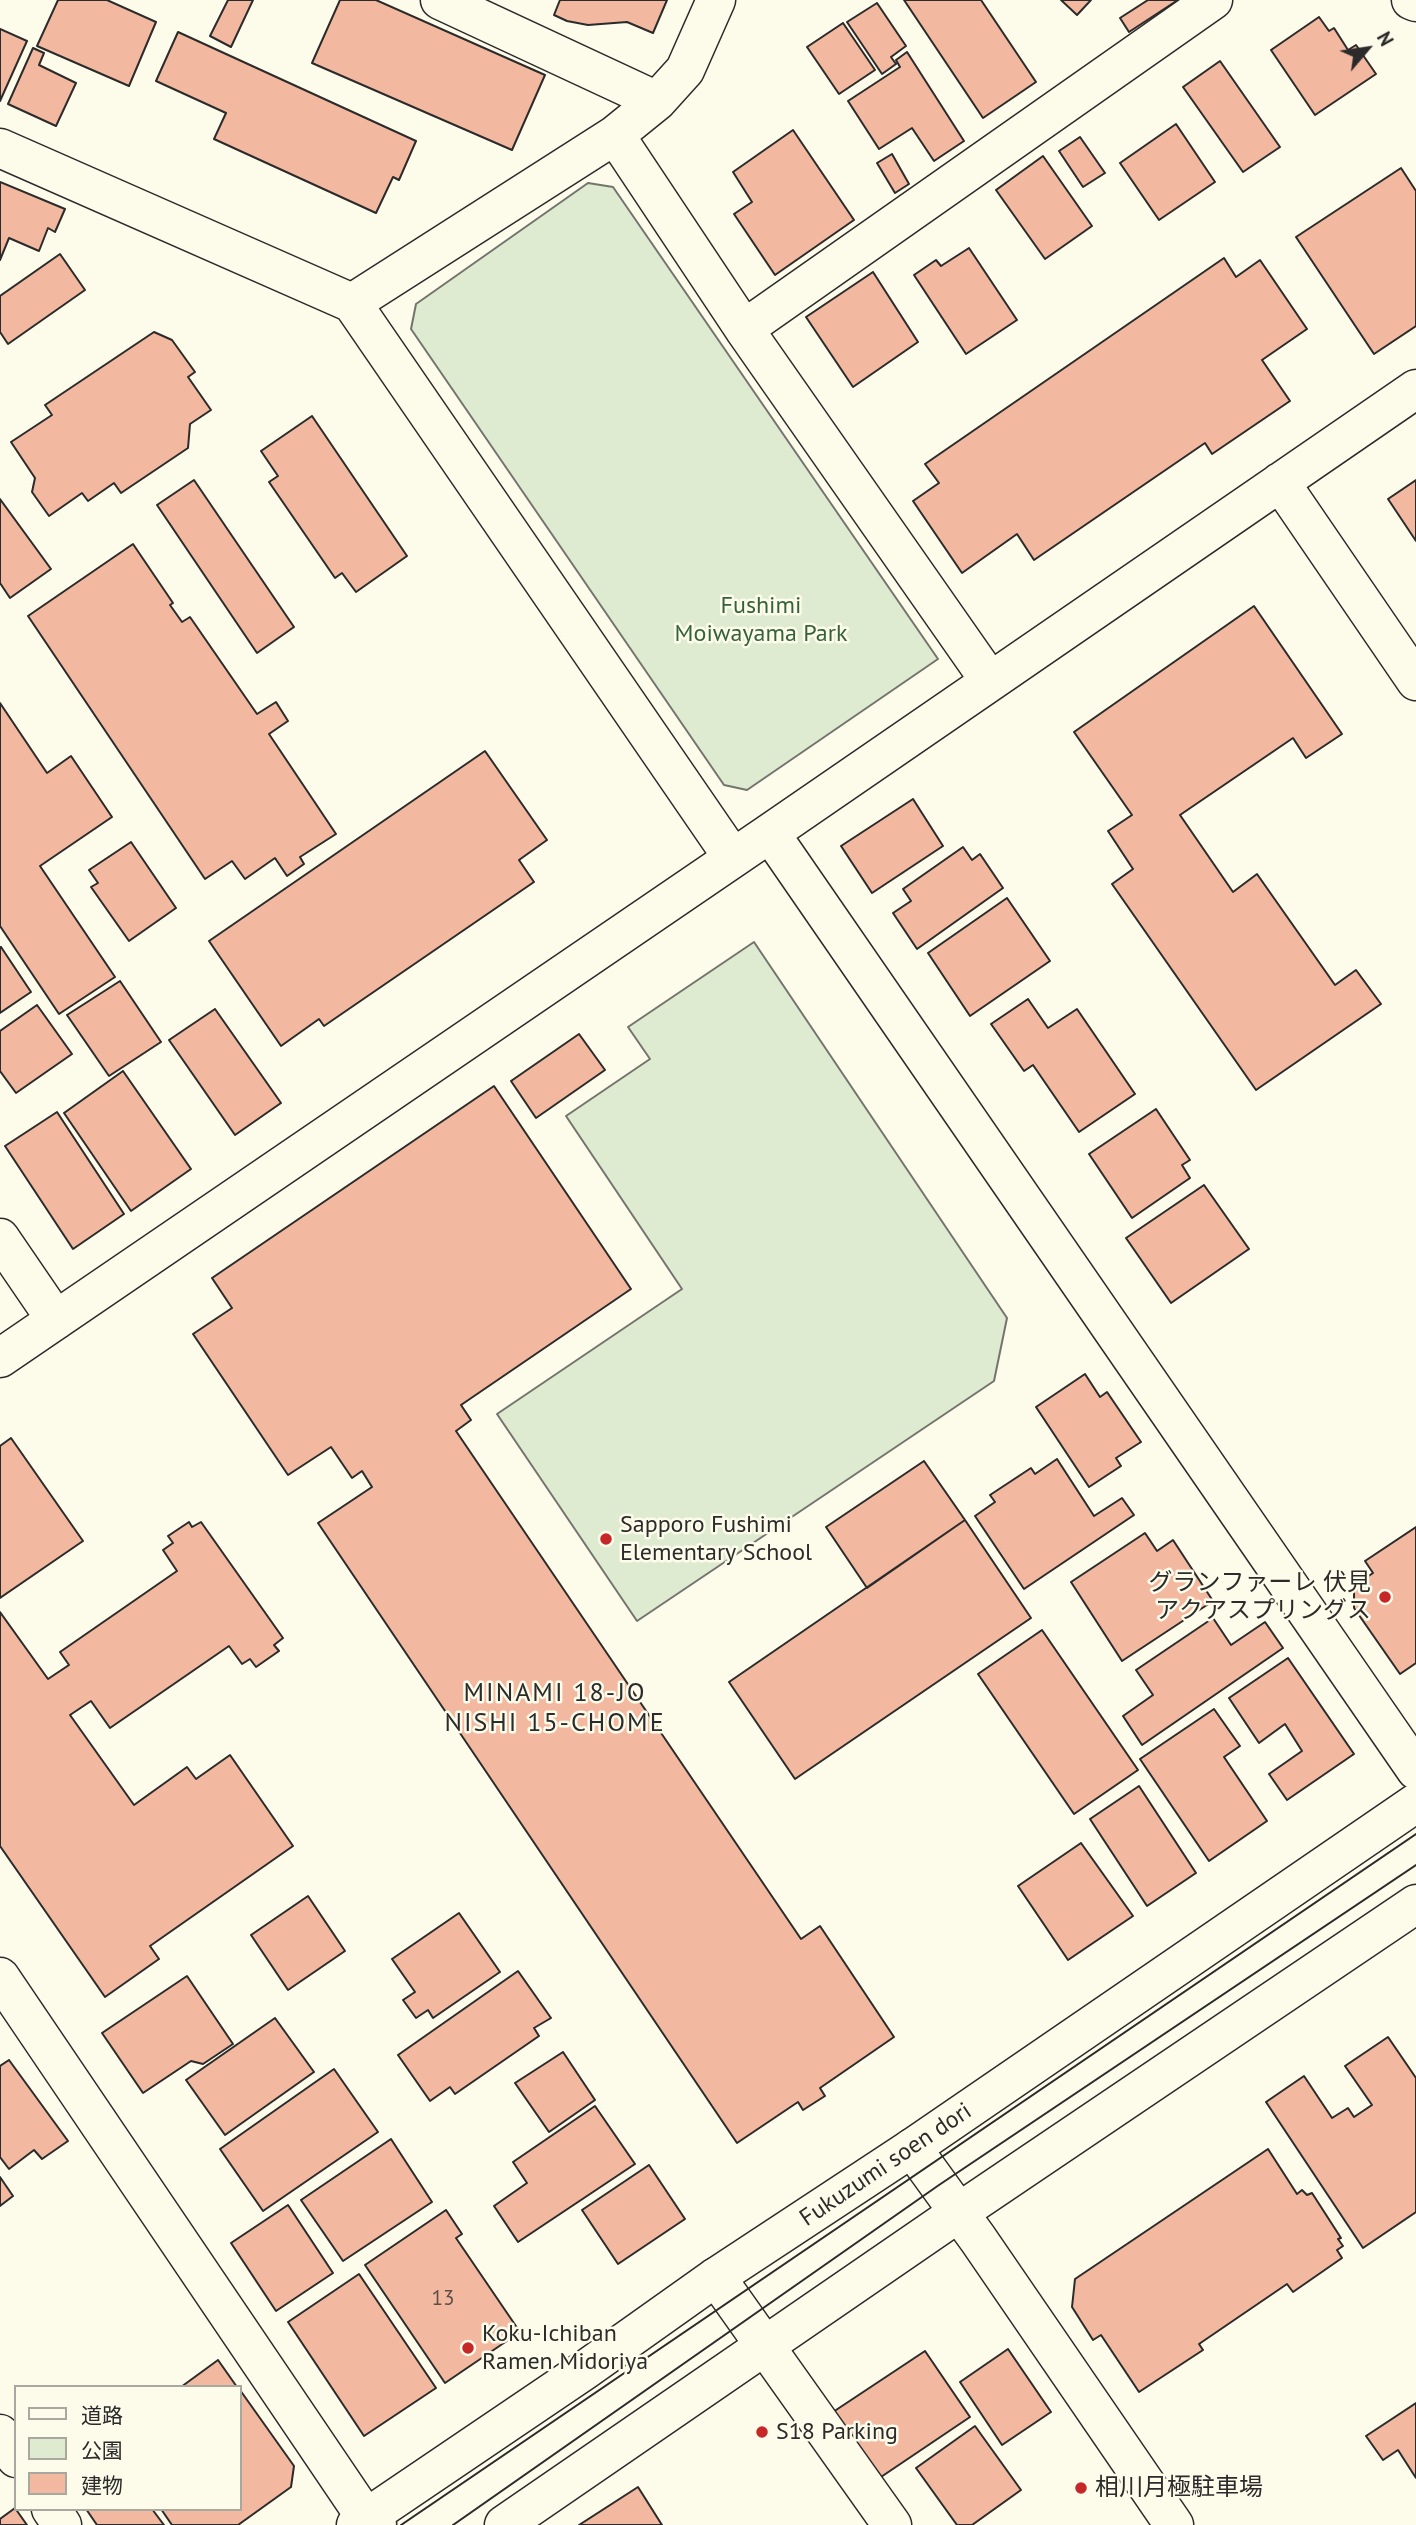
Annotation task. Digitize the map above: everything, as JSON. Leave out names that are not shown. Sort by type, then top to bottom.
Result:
[{"type":"street","points":[[440,0],[657,101]]},
{"type":"street","points":[[352,303],[615,135],[657,101],[685,70],[716,0]]},
{"type":"street","points":[[744,329],[1213,0]]},
{"type":"street","points":[[1411,0],[1416,2]]},
{"type":"street","points":[[615,135],[744,329],[990,681]]},
{"type":"street","points":[[0,148],[352,303],[733,858]]},
{"type":"street","points":[[0,1358],[1416,389]]},
{"type":"street","points":[[1280,482],[1416,681]]},
{"type":"street","points":[[770,833],[1416,1770]]},
{"type":"street","points":[[0,1238],[56,1320]]},
{"type":"street","name":"Fukuzumi soen dori","points":[[366,2523],[716,2277],[912,2148],[1416,1803]]},
{"type":"street","points":[[504,2525],[1416,1903]]},
{"type":"street","points":[[0,1977],[366,2523]]},
{"type":"street","points":[[912,2148],[1174,2525]]},
{"type":"street","points":[[716,2277],[892,2525]]},
{"type":"street","points":[[0,2434],[14,2455]]},
{"type":"green space","name":"Fushimi Moiwayama Park","points":[[588,183],[613,187],[938,659],[747,790],[724,785],[411,329],[416,304]]},
{"type":"green space","points":[[754,942],[1007,1318],[994,1381],[637,1621],[497,1414],[682,1289],[566,1116],[650,1059],[628,1027]]},
{"type":"building","points":[[58,0],[107,0],[156,22],[129,86],[37,46]]},
{"type":"building","points":[[228,0],[253,0],[231,47],[210,36]]},
{"type":"building","points":[[340,0],[376,0],[545,75],[512,150],[312,63]]},
{"type":"building","points":[[560,0],[667,0],[653,33],[627,22],[588,25],[567,21],[554,15]]},
{"type":"building","points":[[904,0],[981,0],[1036,82],[983,118]]},
{"type":"building","points":[[1061,0],[1091,0],[1077,15]]},
{"type":"building","points":[[1148,0],[1178,0],[1129,32],[1120,18]]},
{"type":"building","points":[[877,3],[906,46],[891,57],[896,64],[882,74],[847,22]]},
{"type":"building","points":[[1319,17],[1329,31],[1334,28],[1348,50],[1356,45],[1376,74],[1315,115],[1271,50]]},
{"type":"building","points":[[843,23],[875,70],[839,94],[807,47]]},
{"type":"building","points":[[0,29],[27,41],[0,101]]},
{"type":"building","points":[[178,32],[416,141],[399,180],[393,177],[376,213],[214,139],[226,113],[156,81]]},
{"type":"building","points":[[33,48],[44,53],[39,65],[76,83],[56,126],[8,104]]},
{"type":"building","points":[[907,52],[964,141],[934,161],[912,128],[879,149],[848,101],[900,67],[896,60]]},
{"type":"building","points":[[1220,61],[1280,147],[1243,172],[1183,87]]},
{"type":"building","points":[[1176,124],[1215,182],[1159,220],[1120,163]]},
{"type":"building","points":[[793,130],[854,220],[775,275],[734,214],[752,202],[733,172]]},
{"type":"building","points":[[1080,137],[1105,173],[1083,187],[1059,151]]},
{"type":"building","points":[[892,154],[909,184],[895,193],[877,163]]},
{"type":"building","points":[[1043,156],[1092,226],[1045,259],[996,190]]},
{"type":"building","points":[[1401,168],[1416,191],[1416,326],[1374,354],[1296,237]]},
{"type":"building","points":[[0,182],[65,209],[55,232],[48,228],[39,251],[9,238],[0,260]]},
{"type":"building","points":[[969,248],[1017,320],[966,354],[914,275],[936,260],[941,266]]},
{"type":"building","points":[[60,254],[85,290],[8,344],[0,332],[0,296]]},
{"type":"building","points":[[1224,258],[1236,277],[1260,260],[1307,329],[1262,360],[1290,401],[1212,454],[1205,443],[1034,560],[1017,534],[962,573],[913,501],[939,483],[925,464]]},
{"type":"building","points":[[873,272],[918,342],[853,387],[806,317]]},
{"type":"building","points":[[154,332],[172,340],[195,372],[188,377],[211,410],[190,424],[188,448],[121,493],[114,483],[88,501],[82,493],[49,516],[32,492],[35,478],[11,442],[52,415],[45,405]]},
{"type":"building","points":[[312,416],[407,556],[356,592],[342,573],[335,578],[269,482],[278,476],[261,451]]},
{"type":"building","points":[[194,480],[294,627],[257,653],[157,505]]},
{"type":"building","points":[[1416,480],[1416,541],[1388,499]]},
{"type":"building","points":[[0,499],[51,569],[10,598],[0,583]]},
{"type":"building","points":[[133,544],[173,603],[170,605],[182,622],[190,617],[257,714],[276,702],[288,721],[269,734],[336,834],[300,857],[304,864],[287,876],[275,858],[245,879],[232,861],[205,879],[28,616]]},
{"type":"building","points":[[1254,606],[1342,734],[1306,758],[1293,738],[1180,815],[1233,892],[1257,874],[1335,985],[1356,970],[1381,1004],[1256,1090],[1112,884],[1133,869],[1108,831],[1132,815],[1074,732]]},
{"type":"building","points":[[0,703],[47,773],[71,756],[112,817],[40,866],[115,977],[59,1014],[0,926]]},
{"type":"building","points":[[485,751],[547,840],[519,860],[534,882],[324,1026],[319,1019],[281,1046],[209,941]]},
{"type":"building","points":[[913,799],[943,846],[872,893],[841,846]]},
{"type":"building","points":[[131,842],[176,908],[129,941],[91,887],[98,883],[89,870]]},
{"type":"building","points":[[963,847],[972,860],[980,854],[1003,888],[917,949],[893,913],[911,901],[903,889]]},
{"type":"building","points":[[1007,898],[1050,961],[970,1016],[928,953]]},
{"type":"building","points":[[0,947],[31,992],[0,1013]]},
{"type":"building","points":[[120,981],[161,1042],[109,1076],[67,1015]]},
{"type":"building","points":[[1028,999],[1048,1028],[1077,1009],[1135,1094],[1079,1132],[1033,1065],[1024,1071],[991,1024]]},
{"type":"building","points":[[37,1005],[72,1054],[16,1093],[0,1071],[0,1031]]},
{"type":"building","points":[[215,1009],[281,1103],[235,1135],[169,1040]]},
{"type":"building","points":[[579,1034],[605,1070],[536,1118],[511,1081]]},
{"type":"building","points":[[123,1071],[191,1169],[131,1211],[64,1113]]},
{"type":"building","points":[[494,1086],[631,1289],[461,1405],[471,1420],[456,1431],[801,1939],[820,1926],[894,2037],[820,2088],[825,2096],[803,2110],[798,2102],[737,2143],[318,1523],[372,1487],[362,1471],[352,1478],[331,1447],[288,1475],[193,1334],[232,1308],[212,1278]]},
{"type":"building","points":[[1156,1109],[1190,1160],[1182,1165],[1190,1178],[1132,1218],[1089,1154]]},
{"type":"building","points":[[57,1112],[124,1214],[73,1249],[5,1146]]},
{"type":"building","points":[[1204,1185],[1249,1249],[1171,1303],[1126,1238]]},
{"type":"building","points":[[1085,1374],[1100,1397],[1107,1392],[1141,1442],[1116,1458],[1121,1466],[1089,1487],[1036,1407]]},
{"type":"building","points":[[11,1438],[83,1541],[0,1598],[0,1446]]},
{"type":"building","points":[[1057,1459],[1094,1516],[1122,1498],[1134,1515],[1024,1589],[975,1516],[995,1502],[990,1495],[1031,1468],[1035,1474]]},
{"type":"building","points":[[924,1461],[965,1520],[867,1588],[826,1527]]},
{"type":"building","points":[[965,1520],[1031,1618],[795,1779],[729,1682]]},
{"type":"building","points":[[189,1522],[192,1527],[201,1522],[283,1638],[274,1645],[279,1651],[256,1667],[250,1659],[242,1664],[229,1646],[110,1728],[91,1701],[70,1715],[134,1805],[187,1767],[196,1779],[230,1755],[293,1846],[150,1946],[159,1959],[105,1997],[0,1846],[0,1612],[48,1679],[69,1665],[60,1652],[177,1571],[163,1550],[173,1543],[168,1536]]},
{"type":"building","name":"グランファーレ 伏見 アクアスプリングス","points":[[1416,1527],[1416,1663],[1400,1674],[1354,1608],[1354,1586],[1373,1573],[1365,1561]]},
{"type":"building","points":[[1145,1533],[1157,1551],[1173,1540],[1213,1601],[1122,1661],[1071,1582]]},
{"type":"building","points":[[1213,1618],[1231,1645],[1265,1622],[1283,1648],[1142,1745],[1123,1716],[1153,1695],[1136,1670]]},
{"type":"building","points":[[1042,1630],[1138,1770],[1074,1814],[978,1674]]},
{"type":"building","points":[[1288,1658],[1354,1754],[1287,1800],[1269,1774],[1302,1751],[1285,1724],[1259,1743],[1229,1698]]},
{"type":"building","points":[[1214,1709],[1240,1746],[1224,1757],[1267,1821],[1209,1861],[1140,1759]]},
{"type":"building","points":[[1139,1786],[1196,1873],[1147,1906],[1090,1819]]},
{"type":"building","points":[[1081,1843],[1133,1916],[1068,1960],[1018,1886]]},
{"type":"building","points":[[308,1896],[345,1951],[288,1990],[251,1935]]},
{"type":"building","points":[[459,1913],[500,1972],[433,2018],[428,2010],[416,2018],[403,2000],[415,1992],[392,1959]]},
{"type":"building","points":[[518,1971],[551,2018],[534,2028],[539,2036],[455,2094],[450,2087],[430,2101],[398,2055]]},
{"type":"building","points":[[187,1976],[233,2044],[203,2064],[191,2061],[143,2093],[102,2033]]},
{"type":"building","points":[[275,2018],[314,2072],[225,2135],[186,2080]]},
{"type":"building","points":[[1388,2037],[1416,2078],[1416,2212],[1363,2248],[1266,2102],[1304,2076],[1332,2118],[1348,2108],[1354,2117],[1372,2105],[1345,2066]]},
{"type":"building","points":[[563,2052],[595,2100],[549,2132],[515,2083]]},
{"type":"building","points":[[9,2060],[68,2141],[42,2159],[34,2150],[9,2169],[0,2157],[0,2066]]},
{"type":"building","points":[[334,2069],[378,2132],[263,2211],[220,2149]]},
{"type":"building","points":[[595,2106],[635,2164],[518,2242],[494,2206],[527,2183],[513,2162]]},
{"type":"building","points":[[391,2139],[432,2202],[343,2261],[301,2200]]},
{"type":"building","points":[[1268,2149],[1297,2194],[1302,2190],[1307,2195],[1312,2193],[1341,2238],[1338,2239],[1343,2246],[1337,2250],[1342,2258],[1293,2292],[1287,2284],[1199,2344],[1203,2350],[1139,2392],[1101,2335],[1093,2340],[1072,2307],[1075,2279]]},
{"type":"building","points":[[649,2165],[685,2219],[618,2264],[582,2210]]},
{"type":"building","points":[[0,2177],[13,2196],[0,2206]]},
{"type":"building","points":[[288,2205],[333,2273],[276,2311],[231,2243]]},
{"type":"building","points":[[446,2210],[462,2234],[456,2238],[520,2332],[445,2383],[365,2265]]},
{"type":"building","points":[[359,2274],[436,2388],[364,2436],[288,2322]]},
{"type":"building","points":[[1008,2349],[1051,2412],[1002,2445],[960,2382]]},
{"type":"building","points":[[925,2351],[970,2417],[878,2479],[833,2412]]},
{"type":"building","points":[[218,2360],[236,2385],[184,2385]]},
{"type":"building","points":[[242,2393],[294,2466],[291,2487],[238,2525],[172,2525],[162,2511],[242,2511]]},
{"type":"building","points":[[1416,2403],[1416,2478],[1398,2450],[1383,2460],[1366,2436]]},
{"type":"building","points":[[975,2426],[1021,2490],[972,2525],[957,2525],[916,2468]]},
{"type":"building","points":[[638,2487],[662,2525],[579,2525]]},
{"type":"building","points":[[14,2509],[27,2525],[0,2525],[0,2519]]},
{"type":"building","points":[[87,2511],[154,2511],[164,2525],[97,2525]]},
{"type":"tram line","points":[[401,2525],[1416,1834]]},
{"type":"tram line","points":[[453,2525],[939,2185],[1416,1865]]},
{"type":"place","name":"Sapporo Fushimi Elementary School","points":[[606,1539]]},
{"type":"place","name":"グランファーレ 伏見 アクアスプリングス","points":[[1385,1597]]},
{"type":"place","name":"Koku-Ichiban Ramen Midoriya","points":[[468,2348]]},
{"type":"place","name":"S18 Parking","points":[[762,2432]]},
{"type":"place","name":"相川月極駐車場","points":[[1081,2488]]},
{"type":"district","name":"MINAMI 18-JO NISHI 15-CHOME","points":[[555,1709]]}]
